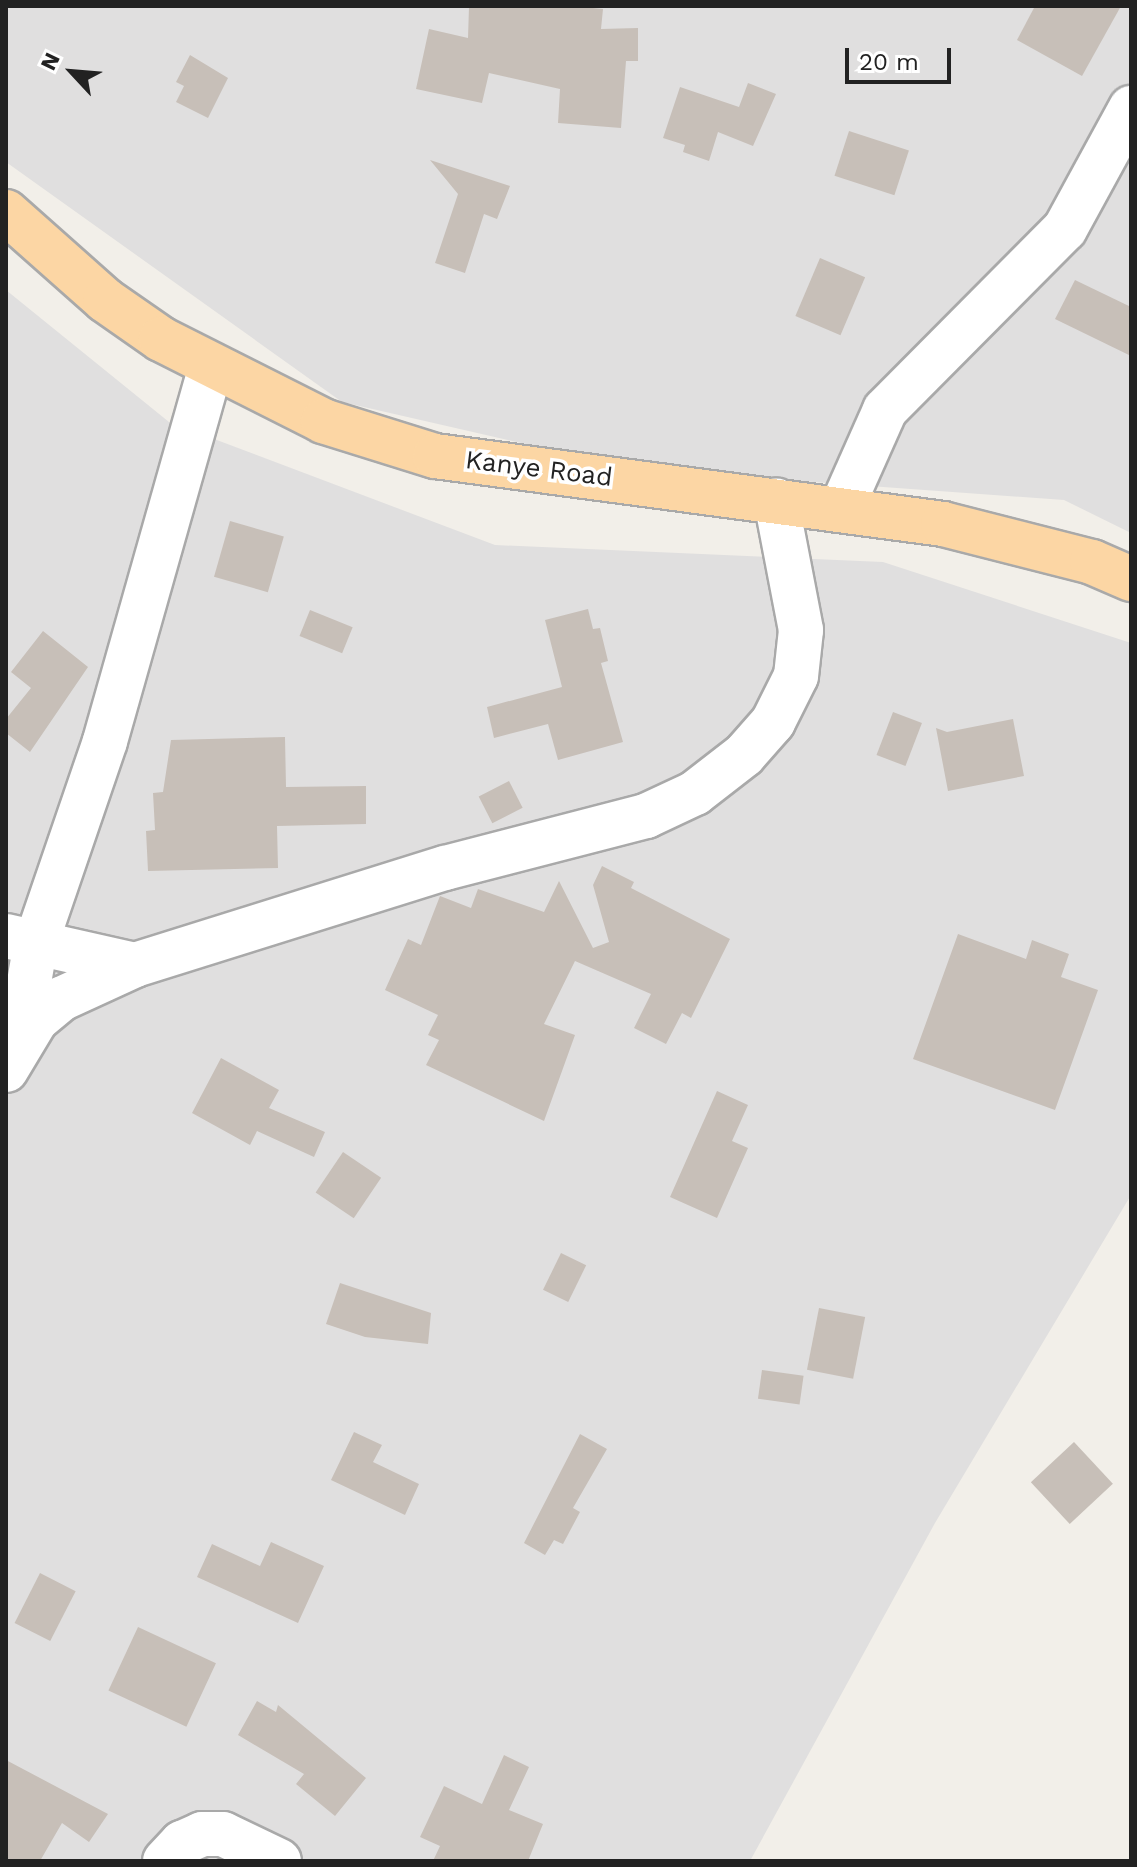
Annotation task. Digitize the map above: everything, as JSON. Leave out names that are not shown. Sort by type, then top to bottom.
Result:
[{"type":"main road","name":"Kanye Road","points":[[6,212],[105,300],[211,367],[323,421],[435,456],[841,509],[1014,540],[1131,579]]},
{"type":"street","points":[[841,509],[885,410],[1065,229],[1131,108]]},
{"type":"street","points":[[12,1057],[21,940],[105,741],[211,367]]},
{"type":"street","points":[[12,1057],[61,999],[135,965],[445,868],[646,816],[695,793],[744,755],[773,722],[796,676],[801,630],[776,500]]},
{"type":"street","points":[[21,940],[135,965]]},
{"type":"street","points":[[165,1861],[182,1843],[202,1834],[223,1834],[279,1861]]},
{"type":"shaded area","points":[[6,6],[1131,6],[1131,533],[1064,500],[635,469],[342,402],[6,162]]},
{"type":"shaded area","points":[[6,290],[169,422],[495,545],[883,562],[1131,643],[1131,1195],[935,1523],[750,1861],[6,1861]]},
{"type":"building","points":[[573,6],[603,9],[601,29],[638,28],[638,61],[626,61],[621,128],[558,123],[560,89],[489,73],[482,103],[416,89],[429,29],[468,38],[469,7]]},
{"type":"building","points":[[1035,6],[1121,6],[1082,76],[1017,40]]},
{"type":"building","points":[[190,55],[228,78],[208,118],[176,102],[184,86],[176,82]]},
{"type":"building","points":[[748,83],[776,94],[753,146],[718,132],[709,161],[683,152],[685,145],[663,138],[680,87],[739,107]]},
{"type":"building","points":[[849,131],[909,150],[894,195],[834,176]]},
{"type":"building","points":[[430,160],[510,186],[497,219],[484,214],[465,273],[435,263],[458,194]]},
{"type":"building","points":[[820,258],[865,277],[840,335],[795,316]]},
{"type":"building","points":[[1075,280],[1131,307],[1131,356],[1055,319]]},
{"type":"building","points":[[230,521],[284,536],[268,592],[214,577]]},
{"type":"building","points":[[588,609],[593,629],[600,628],[608,661],[601,663],[623,742],[558,760],[548,724],[494,738],[487,707],[562,687],[545,620]]},
{"type":"building","points":[[310,610],[353,627],[342,653],[300,636]]},
{"type":"building","points":[[43,631],[88,667],[30,752],[6,733],[6,719],[31,688],[11,672]]},
{"type":"building","points":[[893,712],[922,723],[905,766],[877,755]]},
{"type":"building","points":[[1013,719],[1024,776],[948,791],[936,728],[947,732]]},
{"type":"building","points":[[285,737],[286,787],[366,786],[366,824],[277,826],[278,868],[148,871],[146,831],[155,830],[153,793],[163,792],[171,740]]},
{"type":"building","points":[[509,781],[523,808],[492,823],[479,796]]},
{"type":"building","points":[[602,866],[634,882],[631,888],[730,939],[691,1018],[682,1013],[666,1044],[634,1028],[651,994],[575,961],[544,1024],[575,1035],[544,1121],[426,1065],[439,1040],[428,1035],[438,1015],[385,990],[408,939],[421,945],[440,896],[471,908],[478,889],[544,912],[559,881],[593,948],[609,942],[593,885]]},
{"type":"building","points":[[958,934],[1026,959],[1032,940],[1069,954],[1061,977],[1098,990],[1055,1110],[913,1059]]},
{"type":"building","points":[[221,1058],[279,1090],[269,1108],[325,1132],[314,1157],[257,1131],[250,1145],[192,1113]]},
{"type":"building","points":[[717,1091],[748,1105],[732,1141],[748,1148],[717,1218],[670,1197]]},
{"type":"building","points":[[343,1152],[381,1178],[354,1218],[316,1193]]},
{"type":"building","points":[[561,1253],[586,1265],[568,1302],[543,1290]]},
{"type":"building","points":[[340,1283],[431,1313],[428,1344],[365,1337],[326,1324]]},
{"type":"building","points":[[819,1308],[865,1317],[853,1379],[807,1370]]},
{"type":"building","points":[[762,1370],[804,1376],[800,1405],[758,1399]]},
{"type":"building","points":[[354,1432],[382,1445],[373,1462],[419,1484],[405,1515],[331,1480]]},
{"type":"building","points":[[580,1434],[607,1449],[573,1508],[580,1512],[563,1544],[554,1540],[545,1555],[524,1543]]},
{"type":"building","points":[[1074,1442],[1113,1484],[1070,1524],[1031,1482]]},
{"type":"building","points":[[271,1542],[324,1566],[298,1623],[197,1577],[212,1544],[260,1566]]},
{"type":"building","points":[[40,1573],[76,1591],[50,1641],[15,1623]]},
{"type":"building","points":[[138,1627],[216,1663],[186,1727],[108,1690]]},
{"type":"building","points":[[257,1701],[276,1712],[278,1705],[366,1778],[335,1816],[296,1784],[304,1774],[238,1735]]},
{"type":"building","points":[[504,1755],[529,1767],[509,1810],[543,1824],[528,1861],[433,1861],[440,1846],[420,1837],[444,1786],[482,1804]]},
{"type":"building","points":[[6,1760],[108,1814],[89,1842],[62,1823],[40,1861],[6,1861]]}]
